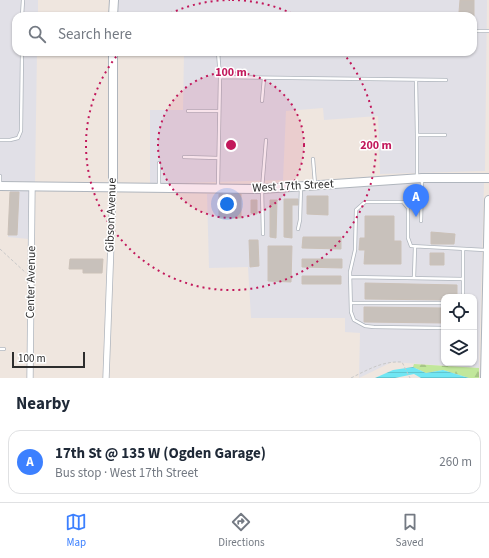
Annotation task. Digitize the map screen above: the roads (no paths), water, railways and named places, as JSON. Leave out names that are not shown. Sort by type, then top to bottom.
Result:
[{"type":"street","points":[[114,0],[114,12]]},
{"type":"street","name":"Gibson Avenue","points":[[106,378],[113,188],[113,56]]},
{"type":"street","name":"West 17th Street","points":[[0,186],[262,189],[419,179],[489,178]]},
{"type":"street","name":"Center Avenue","points":[[30,378],[32,187]]},
{"type":"street","points":[[485,374],[488,329],[489,200]]},
{"type":"lane","points":[[22,12],[23,0]]},
{"type":"lane","points":[[477,31],[489,31]]},
{"type":"lane","points":[[0,140],[18,138],[21,131],[22,56]]},
{"type":"lane","points":[[218,56],[220,77],[218,189]]},
{"type":"lane","points":[[220,77],[446,80]]},
{"type":"lane","points":[[262,101],[264,78]]},
{"type":"lane","points":[[416,80],[421,221]]},
{"type":"lane","points":[[188,111],[219,111]]},
{"type":"lane","points":[[417,135],[445,135]]},
{"type":"lane","points":[[263,234],[262,189],[266,140]]},
{"type":"lane","points":[[184,157],[218,158]]},
{"type":"lane","points":[[313,159],[315,185]]},
{"type":"lane","points":[[159,163],[159,188]]},
{"type":"lane","points":[[0,176],[0,186]]},
{"type":"lane","points":[[298,229],[302,200],[300,186]]},
{"type":"lane","points":[[441,328],[365,326],[354,320],[351,303],[350,266],[355,250],[356,210],[361,204],[371,201],[396,201],[406,204],[409,213],[408,242],[411,246],[415,248],[488,250]]},
{"type":"lane","points":[[414,278],[415,248]]},
{"type":"lane","points":[[463,249],[463,294]]},
{"type":"lane","points":[[350,277],[463,279]]},
{"type":"lane","points":[[351,303],[441,303]]},
{"type":"water","points":[[413,367],[426,373],[443,370],[469,378],[421,378],[414,374],[395,378],[375,378],[393,370]]},
{"type":"place","name":"17th St @ 135 W (Ogden Garage)","points":[[416,217]]}]
